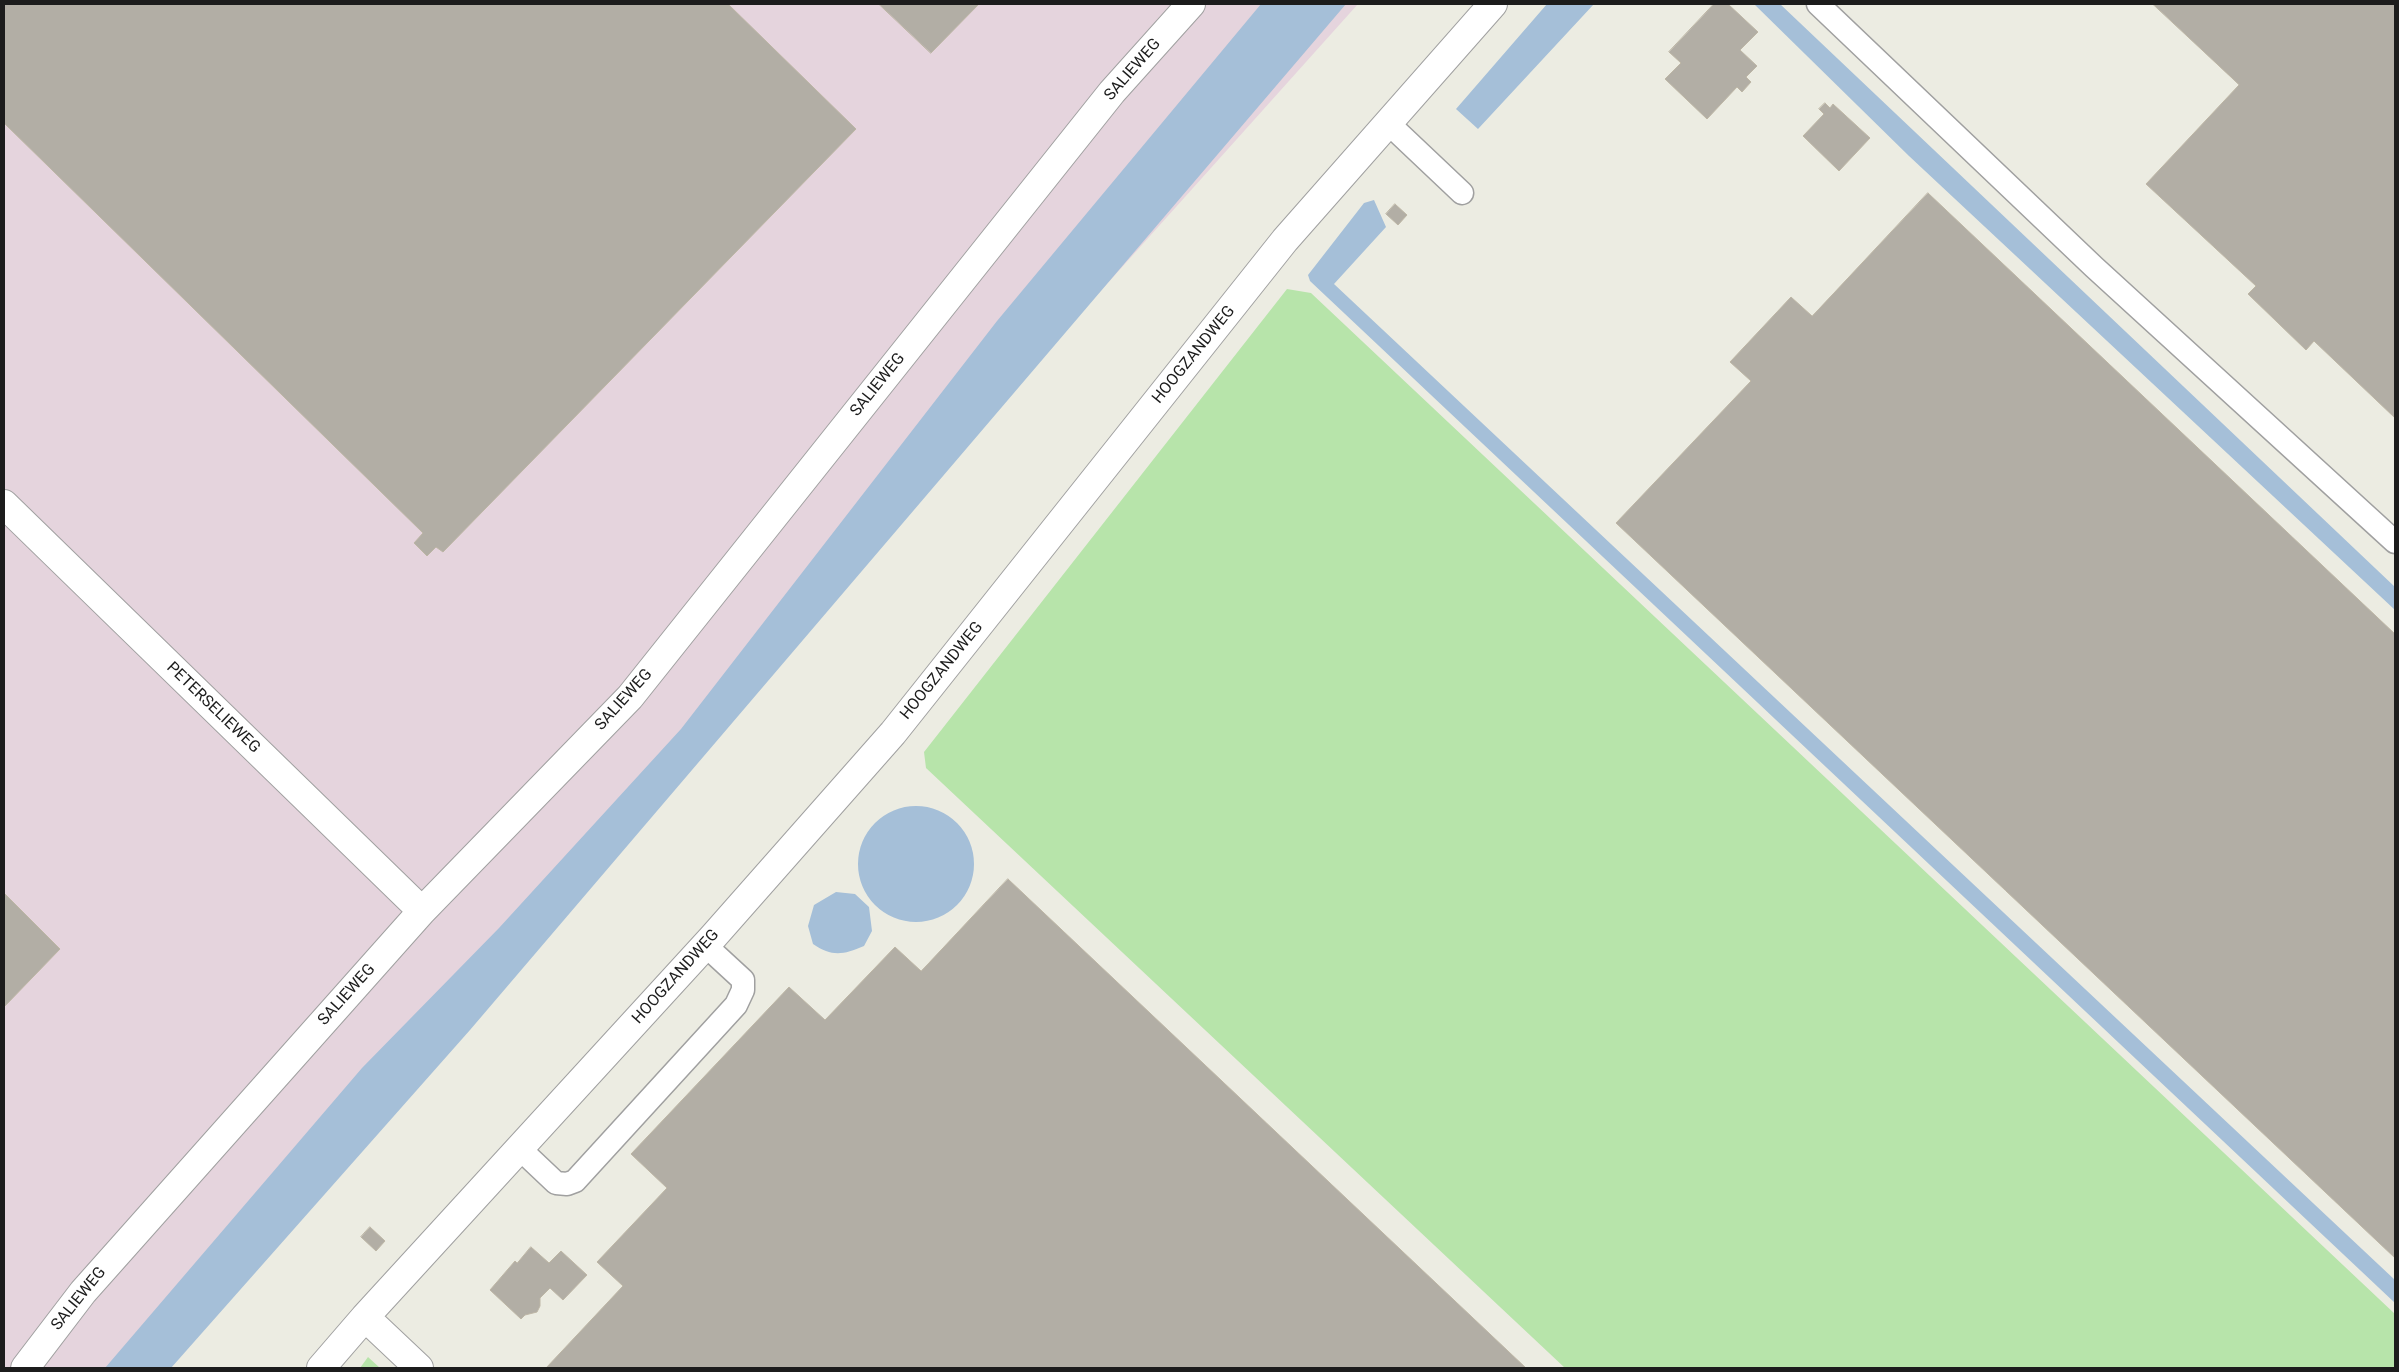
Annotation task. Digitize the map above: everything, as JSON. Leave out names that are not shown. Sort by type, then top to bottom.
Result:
[{"type":"street","name":"SALIEWEG","points":[[25,1368],[83,1292],[422,911],[630,697],[1112,92],[1191,4]]},
{"type":"street","name":"HOOGZANDWEG","points":[[321,1368],[365,1317],[705,945],[893,733],[1285,240],[1493,4]]},
{"type":"street","name":"PETERSELIEWEG","points":[[4,504],[422,911]]},
{"type":"street","points":[[365,1317],[419,1368]]},
{"type":"lane","points":[[1818,4],[2094,267],[2395,542]]},
{"type":"lane","points":[[1388,123],[1462,193]]},
{"type":"lane","points":[[519,1148],[556,1183],[567,1184],[575,1181],[736,1005],[743,990],[743,980],[705,945]]},
{"type":"shaded area","points":[[4,4],[1358,4],[135,1368],[4,1368]]},
{"type":"green space","points":[[1287,289],[1311,293],[2395,1314],[2395,1368],[1565,1368],[926,768],[924,752]]},
{"type":"green space","points":[[368,1357],[380,1368],[360,1368]]},
{"type":"water","points":[[1261,4],[1346,4],[470,1030],[171,1368],[105,1368],[362,1068],[499,928],[681,729],[997,321]]},
{"type":"water","points":[[1547,4],[1594,4],[1478,129],[1456,109]]},
{"type":"water","points":[[1754,4],[1780,4],[2395,587],[2395,610],[1909,156]]},
{"type":"water","points":[[1374,200],[1386,227],[1334,284],[2395,1280],[2395,1303],[1310,281],[1308,275],[1364,203]]},
{"type":"water","points":[[916,806],[938,810],[957,823],[970,842],[974,864],[970,886],[957,905],[938,918],[916,922],[894,918],[875,905],[862,886],[858,864],[862,842],[875,823],[894,810]]},
{"type":"water","points":[[836,892],[855,894],[869,907],[872,931],[864,946],[844,953],[832,953],[813,944],[808,926],[814,905]]},
{"type":"building","points":[[4,4],[728,4],[856,129],[443,552],[436,547],[427,556],[414,543],[423,533],[4,123]]},
{"type":"building","points":[[879,4],[979,4],[931,53]]},
{"type":"building","points":[[1714,4],[1728,4],[1758,32],[1740,50],[1757,66],[1746,77],[1751,82],[1742,92],[1737,87],[1707,119],[1665,79],[1681,63],[1669,52]]},
{"type":"building","points":[[2153,4],[2395,4],[2395,418],[2314,341],[2306,350],[2248,294],[2256,286],[2146,184],[2239,85]]},
{"type":"building","points":[[1825,103],[1830,108],[1833,104],[1870,138],[1839,171],[1803,136],[1824,114],[1819,109]]},
{"type":"building","points":[[1928,193],[2395,634],[2395,1258],[1616,523],[1751,381],[1730,362],[1791,297],[1812,316]]},
{"type":"building","points":[[1395,204],[1407,215],[1398,225],[1386,214]]},
{"type":"building","points":[[1008,879],[1526,1368],[546,1368],[623,1286],[597,1262],[667,1188],[631,1154],[789,987],[825,1020],[895,947],[921,971]]},
{"type":"building","points":[[4,893],[60,949],[4,1007]]},
{"type":"building","points":[[370,1227],[385,1241],[376,1251],[361,1237]]},
{"type":"building","points":[[531,1247],[549,1263],[561,1251],[587,1275],[563,1300],[550,1288],[540,1298],[540,1306],[537,1312],[525,1315],[521,1319],[490,1290],[515,1261],[517,1263]]}]
